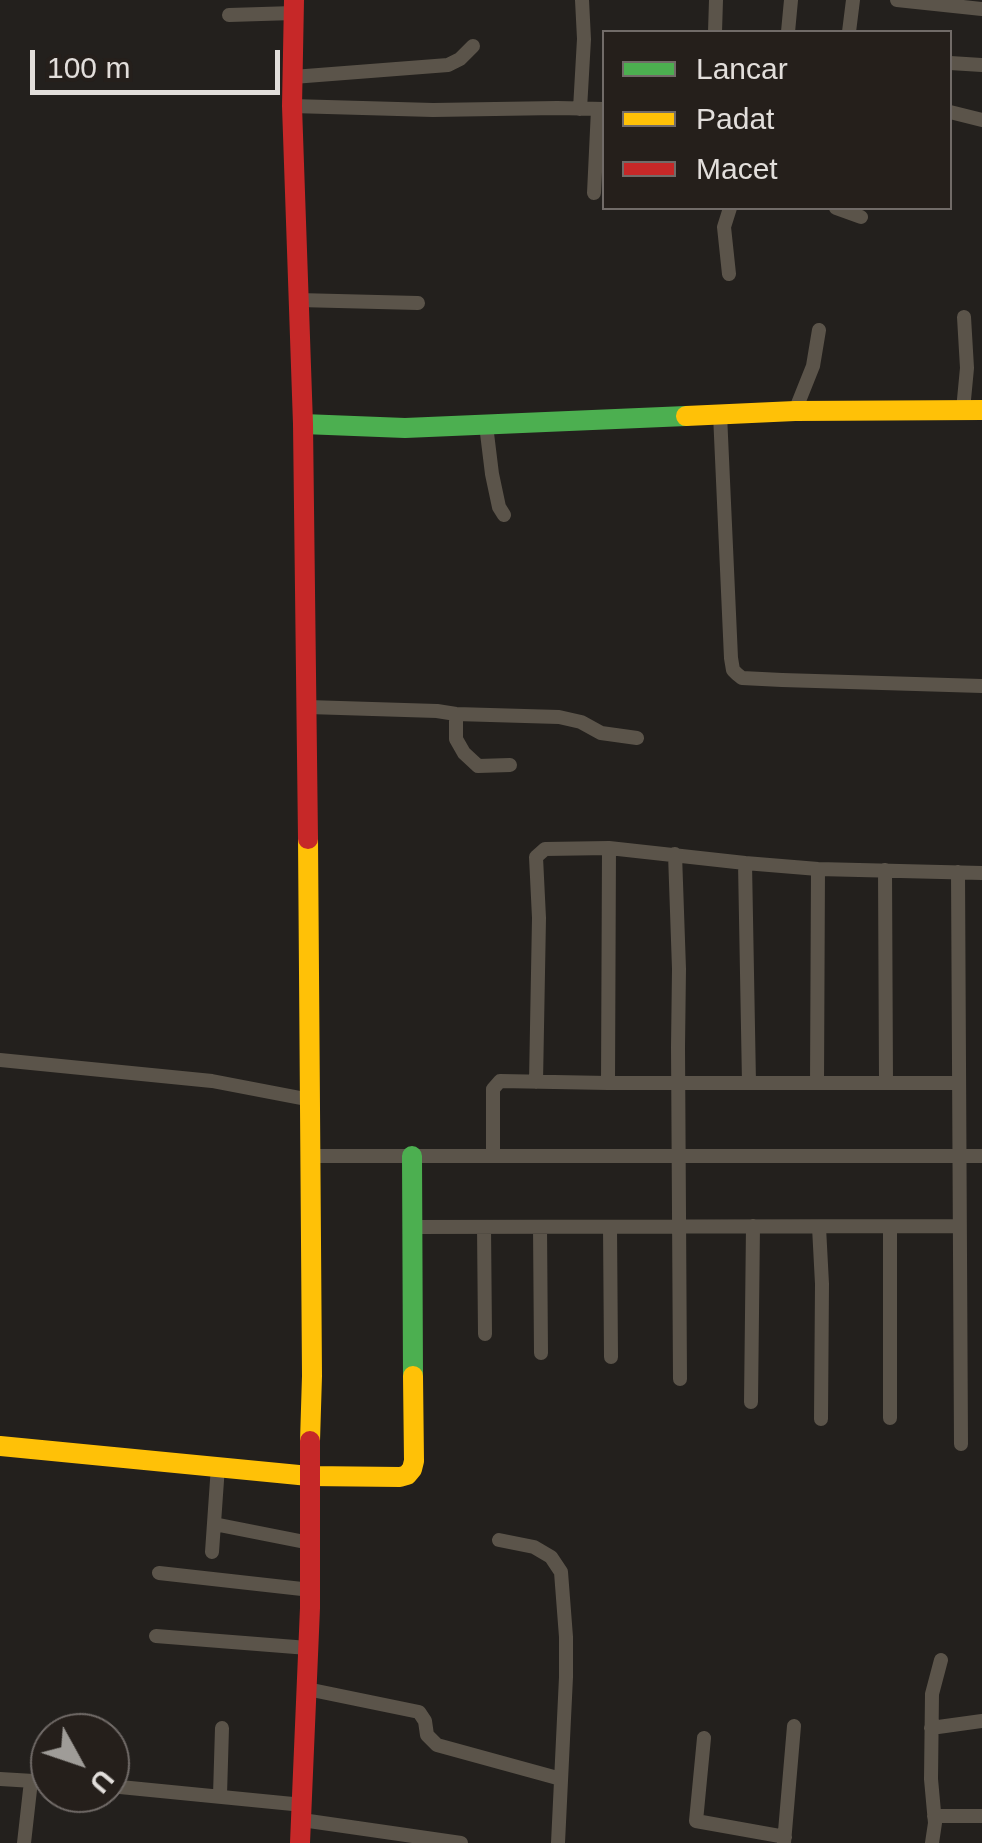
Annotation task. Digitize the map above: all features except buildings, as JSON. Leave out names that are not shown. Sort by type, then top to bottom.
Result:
[{"type":"street","points":[[580,108],[582,0]]},
{"type":"street","points":[[716,0],[716,30]]},
{"type":"street","points":[[788,30],[791,0]]},
{"type":"street","points":[[848,30],[853,0]]},
{"type":"street","points":[[897,0],[982,9]]},
{"type":"street","points":[[229,16],[294,6],[292,106],[308,707],[312,1376],[310,1590],[300,1843]]},
{"type":"street","points":[[294,77],[448,65],[473,46]]},
{"type":"street","points":[[952,64],[982,65]]},
{"type":"street","points":[[292,106],[601,109],[594,193]]},
{"type":"street","points":[[952,112],[982,120]]},
{"type":"street","points":[[729,210],[724,227],[730,274]]},
{"type":"street","points":[[842,210],[861,216]]},
{"type":"street","points":[[298,300],[418,302]]},
{"type":"street","points":[[302,424],[405,428],[795,411],[972,410],[964,318]]},
{"type":"street","points":[[795,411],[813,366],[818,330]]},
{"type":"street","points":[[720,414],[733,670],[742,678],[982,686]]},
{"type":"street","points":[[486,425],[492,474],[504,516]]},
{"type":"street","points":[[308,707],[559,716],[581,722],[601,734],[637,738]]},
{"type":"street","points":[[456,714],[456,738],[478,766],[510,766]]},
{"type":"street","points":[[608,1083],[609,848]]},
{"type":"street","points":[[536,1082],[536,857],[545,849],[609,848],[818,869],[982,873]]},
{"type":"street","points":[[675,854],[680,1379]]},
{"type":"street","points":[[745,863],[749,1083]]},
{"type":"street","points":[[817,1083],[818,869]]},
{"type":"street","points":[[886,870],[886,1082]]},
{"type":"street","points":[[958,872],[961,1444]]},
{"type":"street","points":[[0,1060],[212,1081],[311,1100]]},
{"type":"street","points":[[493,1156],[492,1096],[495,1083],[507,1080],[959,1083]]},
{"type":"street","points":[[311,1156],[982,1156]]},
{"type":"street","points":[[0,1446],[309,1476],[406,1475],[412,1468],[412,1156]]},
{"type":"street","points":[[540,1226],[541,1353]]},
{"type":"street","points":[[751,1402],[752,1226]]},
{"type":"street","points":[[412,1227],[959,1226]]},
{"type":"street","points":[[484,1227],[485,1334]]},
{"type":"street","points":[[610,1227],[611,1357]]},
{"type":"street","points":[[819,1227],[821,1420]]},
{"type":"street","points":[[890,1227],[890,1418]]},
{"type":"street","points":[[212,1552],[218,1466]]},
{"type":"street","points":[[214,1524],[310,1544]]},
{"type":"street","points":[[499,1540],[534,1546],[551,1557],[561,1572],[566,1677],[558,1843]]},
{"type":"street","points":[[158,1573],[310,1590]]},
{"type":"street","points":[[156,1636],[308,1648]]},
{"type":"street","points":[[932,1843],[932,1694],[941,1660]]},
{"type":"street","points":[[307,1688],[418,1712],[426,1722],[426,1734],[437,1745],[561,1779]]},
{"type":"street","points":[[931,1728],[982,1721]]},
{"type":"street","points":[[704,1738],[696,1820],[785,1840],[794,1726]]},
{"type":"street","points":[[220,1795],[222,1728]]},
{"type":"street","points":[[0,1779],[30,1781]]},
{"type":"street","points":[[130,1788],[220,1795],[461,1843]]},
{"type":"street","points":[[24,1843],[30,1790]]},
{"type":"street","points":[[934,1816],[982,1816]]},
{"type":"traffic: fast","points":[[303,424],[405,428],[686,416]]},
{"type":"traffic: fast","points":[[412,1156],[413,1376]]},
{"type":"traffic: slow","points":[[686,416],[982,410]]},
{"type":"traffic: slow","points":[[308,839],[310,1441]]},
{"type":"traffic: slow","points":[[0,1446],[309,1476],[400,1477],[407,1475],[414,1461],[413,1376]]},
{"type":"traffic: jam","points":[[294,0],[292,106],[303,424],[308,839]]},
{"type":"traffic: jam","points":[[300,1843],[310,1608],[310,1441]]}]
